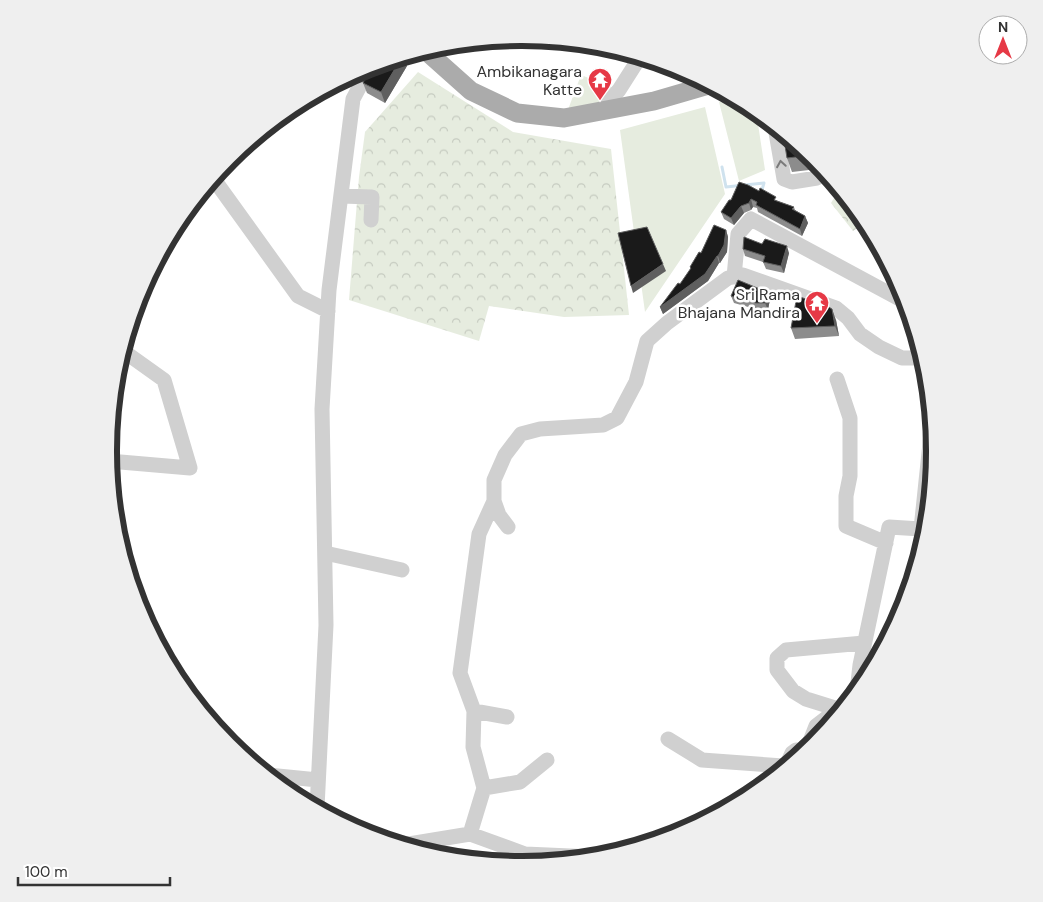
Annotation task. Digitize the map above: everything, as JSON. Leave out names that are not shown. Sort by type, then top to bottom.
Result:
[{"type":"main road","points":[[432,56],[471,91],[518,113],[564,118],[654,101],[700,88]]},
{"type":"street","points":[[600,112],[619,90],[636,63]]},
{"type":"street","points":[[317,801],[326,625],[322,409],[328,311],[352,99],[364,79]]},
{"type":"street","points":[[777,137],[784,179],[792,182],[817,178],[818,176]]},
{"type":"street","points":[[217,184],[298,296],[328,311]]},
{"type":"street","points":[[341,196],[372,197],[372,220]]},
{"type":"street","points":[[734,277],[738,234],[751,219],[895,297]]},
{"type":"street","points":[[508,527],[499,515],[494,501],[494,480],[505,455],[522,434],[540,429],[603,425],[617,418],[636,382],[647,341],[667,323],[728,278],[743,275],[836,308],[848,318],[860,334],[879,347],[902,358],[915,358]]},
{"type":"street","points":[[117,463],[190,468],[164,380],[129,355]]},
{"type":"street","points":[[838,379],[850,418],[850,476],[846,496],[846,526],[886,543]]},
{"type":"street","points":[[470,834],[484,788],[473,747],[474,710],[460,673],[479,534],[494,501]]},
{"type":"street","points":[[859,675],[889,527],[918,529]]},
{"type":"street","points":[[325,553],[402,570]]},
{"type":"street","points":[[835,707],[806,699],[793,691],[777,670],[777,658],[786,650],[864,644]]},
{"type":"street","points":[[474,710],[507,717]]},
{"type":"street","points":[[814,731],[816,726],[824,721]]},
{"type":"street","points":[[668,739],[702,760],[776,765]]},
{"type":"street","points":[[484,788],[520,782],[547,760]]},
{"type":"street","points":[[281,776],[318,780]]},
{"type":"street","points":[[419,842],[470,834],[525,854],[544,855]]},
{"type":"green space","points":[[418,72],[513,132],[611,149],[629,315],[564,317],[489,306],[479,341],[349,300],[359,177],[365,132]]},
{"type":"green space","points":[[581,75],[619,90],[599,108],[566,115]]},
{"type":"green space","points":[[725,100],[758,123],[765,170],[739,181],[719,102]]},
{"type":"green space","points":[[705,107],[725,194],[645,312],[620,130]]},
{"type":"green space","points":[[835,196],[859,227],[853,231],[831,203]]},
{"type":"building","points":[[396,66],[381,92],[363,83],[366,78]]},
{"type":"building","points":[[785,144],[799,157],[787,158]]},
{"type":"building","points":[[739,182],[759,191],[760,188],[776,197],[774,200],[794,207],[792,209],[805,216],[800,229],[756,205],[757,202],[751,199],[749,203],[741,206],[731,218],[721,212],[729,200],[731,200]]},
{"type":"building","points":[[714,225],[726,230],[724,245],[718,256],[705,274],[660,307],[678,283],[680,284],[699,252],[701,253]]},
{"type":"building","points":[[647,227],[663,264],[631,286],[618,233]]},
{"type":"building","points":[[744,237],[762,244],[765,239],[787,246],[781,266],[763,262],[765,256],[743,249]]},
{"type":"building","points":[[738,280],[767,292],[765,303],[756,303],[731,296]]},
{"type":"building","points":[[797,296],[832,309],[835,326],[791,328]]},
{"type":"waterway","points":[[722,167],[726,187],[764,183],[761,193]]},
{"type":"place","name":"Ambikanagara Katte","points":[[600,101]]},
{"type":"place","name":"Sri Rama Bhajana Mandira","points":[[817,324]]}]
